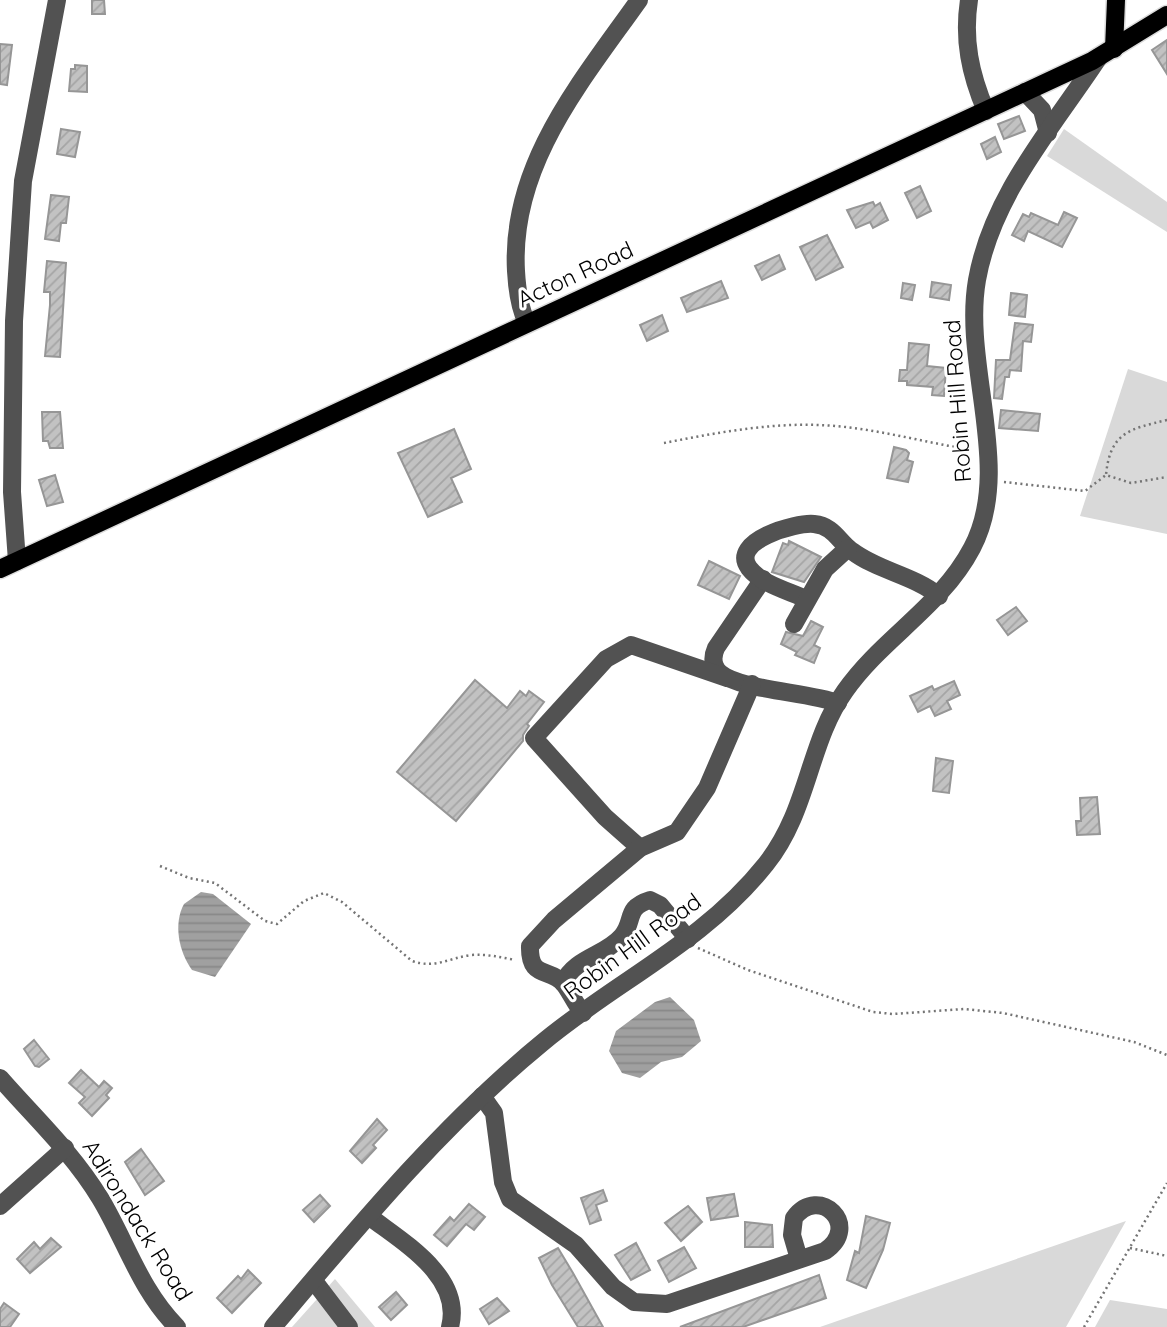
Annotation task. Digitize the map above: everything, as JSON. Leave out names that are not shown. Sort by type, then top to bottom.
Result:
[{"type":"main road","points":[[1107,53],[1116,0]]},
{"type":"main road","name":"Acton Road","points":[[0,569],[986,111],[1107,53],[1167,15]]},
{"type":"street","points":[[18,561],[12,519],[12,440],[14,321],[23,181],[57,0]]},
{"type":"street","points":[[527,323],[520,303],[515,249],[526,188],[550,131],[571,94],[639,0]]},
{"type":"street","points":[[969,0],[967,46],[973,80],[986,111]]},
{"type":"street","name":"Robin Hill Road","points":[[273,1327],[432,1144],[482,1096],[539,1045],[688,939],[755,877],[776,850],[794,819],[838,703],[873,659],[939,596],[974,544],[984,515],[988,480],[975,344],[977,280],[996,219],[1021,172],[1107,53]]},
{"type":"street","points":[[1025,92],[1042,110],[1048,132]]},
{"type":"street","points":[[806,599],[763,579],[751,570],[746,559],[753,546],[773,531],[811,523],[823,525],[838,535],[848,548],[915,580],[939,596]]},
{"type":"street","points":[[794,624],[806,599],[832,560],[848,548]]},
{"type":"street","points":[[727,678],[715,667],[713,654],[763,579]]},
{"type":"street","points":[[640,848],[605,817],[534,738],[606,659],[631,645],[727,678],[811,694],[838,703]]},
{"type":"street","points":[[583,1013],[564,983],[544,975],[532,963],[530,946],[535,937],[640,848],[677,832],[707,788],[752,684]]},
{"type":"street","points":[[564,983],[577,964],[620,938],[632,910],[643,902],[650,900],[660,905],[688,939]]},
{"type":"street","name":"Adirondack Road","points":[[0,1078],[65,1148],[104,1205],[143,1284],[177,1327]]},
{"type":"street","points":[[482,1096],[494,1113],[503,1182],[510,1199],[576,1245],[613,1287],[634,1302],[667,1304],[799,1259]]},
{"type":"street","points":[[0,1206],[65,1148]]},
{"type":"street","points":[[370,1217],[413,1251],[441,1280],[452,1300],[450,1327]]},
{"type":"street","points":[[314,1281],[349,1327]]},
{"type":"path","points":[[988,480],[1085,491],[1106,475],[1108,456],[1118,440],[1132,429],[1167,420]]},
{"type":"path","points":[[664,443],[724,432],[812,425],[852,428],[987,452]]},
{"type":"path","points":[[1106,475],[1131,483],[1167,477]]},
{"type":"path","points":[[160,866],[189,878],[215,883],[265,921],[277,924],[304,901],[324,893],[342,902],[412,961],[424,965],[443,964],[468,956],[492,955],[532,963]]},
{"type":"path","points":[[688,939],[696,947],[748,970],[873,1012],[893,1014],[964,1009],[1003,1013],[1134,1042],[1167,1055]]},
{"type":"path","points":[[1084,1327],[1167,1183]]},
{"type":"path","points":[[1130,1248],[1167,1256]]},
{"type":"shaded area","points":[[1064,129],[1167,202],[1167,232],[1047,156]]},
{"type":"shaded area","points":[[1128,369],[1167,382],[1167,534],[1080,516]]},
{"type":"shaded area","points":[[201,892],[213,894],[251,924],[215,977],[192,970],[179,938],[179,920],[184,904]]},
{"type":"shaded area","points":[[670,997],[694,1020],[701,1041],[682,1057],[661,1062],[640,1078],[622,1073],[609,1051],[616,1031],[655,1002]]},
{"type":"shaded area","points":[[1126,1221],[1066,1327],[820,1327],[1123,1222]]},
{"type":"shaded area","points":[[335,1279],[375,1327],[292,1327]]},
{"type":"shaded area","points":[[1110,1300],[1167,1309],[1167,1327],[1095,1327]]},
{"type":"building","points":[[92,0],[104,0],[105,14],[92,14]]},
{"type":"building","points":[[1167,40],[1167,74],[1152,50]]},
{"type":"building","points":[[0,44],[12,45],[7,85],[0,84]]},
{"type":"building","points":[[75,65],[87,66],[87,92],[69,91],[71,69],[75,69]]},
{"type":"building","points":[[1019,116],[1025,131],[1004,139],[998,124]]},
{"type":"building","points":[[61,129],[80,132],[75,157],[57,154]]},
{"type":"building","points":[[995,137],[1001,152],[987,159],[981,144]]},
{"type":"building","points":[[920,186],[931,211],[917,218],[905,193]]},
{"type":"building","points":[[51,195],[69,197],[66,223],[61,223],[59,241],[45,239]]},
{"type":"building","points":[[873,202],[875,206],[880,203],[888,220],[873,228],[870,222],[856,228],[847,210]]},
{"type":"building","points":[[1064,212],[1077,218],[1062,247],[1028,231],[1024,241],[1012,235],[1023,214],[1029,217],[1031,213],[1058,225]]},
{"type":"building","points":[[827,235],[843,267],[816,280],[800,247]]},
{"type":"building","points":[[779,255],[785,269],[762,280],[755,266]]},
{"type":"building","points":[[47,261],[66,263],[60,357],[45,356],[50,305],[50,292],[44,292]]},
{"type":"building","points":[[721,281],[728,298],[687,312],[681,298]]},
{"type":"building","points":[[932,282],[951,285],[949,300],[930,297]]},
{"type":"building","points":[[903,283],[915,285],[912,300],[901,298]]},
{"type":"building","points":[[1011,293],[1027,295],[1025,317],[1009,315]]},
{"type":"building","points":[[662,315],[668,331],[647,341],[640,325]]},
{"type":"building","points":[[1015,323],[1033,325],[1031,342],[1023,341],[1021,371],[1010,370],[1009,377],[1005,377],[1002,399],[994,398],[996,360],[1010,360]]},
{"type":"building","points":[[909,343],[929,345],[927,366],[946,368],[944,396],[932,395],[933,387],[907,385],[907,381],[899,381],[900,370],[907,370]]},
{"type":"building","points":[[1001,410],[1040,414],[1038,431],[999,428]]},
{"type":"building","points":[[42,412],[60,412],[63,448],[50,448],[48,441],[43,441]]},
{"type":"building","points":[[454,429],[471,469],[451,478],[462,502],[428,517],[398,453]]},
{"type":"building","points":[[894,447],[906,450],[909,453],[907,460],[913,462],[908,482],[887,478]]},
{"type":"building","points":[[55,475],[63,502],[47,506],[39,480]]},
{"type":"building","points":[[789,541],[821,557],[804,582],[772,572],[783,543],[788,545]]},
{"type":"building","points":[[709,561],[740,576],[729,599],[698,585]]},
{"type":"building","points":[[1016,607],[1027,621],[1008,635],[997,620]]},
{"type":"building","points":[[811,621],[823,627],[814,645],[820,648],[814,663],[795,655],[797,652],[781,644],[786,632],[803,636]]},
{"type":"building","points":[[475,680],[507,708],[520,691],[526,696],[529,691],[544,702],[527,724],[529,726],[523,735],[523,741],[456,821],[397,772]]},
{"type":"building","points":[[954,681],[960,695],[947,701],[951,709],[935,716],[930,706],[918,712],[910,696],[932,686],[934,690]]},
{"type":"building","points":[[936,758],[953,761],[949,793],[933,791]]},
{"type":"building","points":[[1097,797],[1100,834],[1077,835],[1076,821],[1081,821],[1080,798]]},
{"type":"building","points":[[34,1040],[49,1059],[39,1067],[35,1066],[24,1049]]},
{"type":"building","points":[[81,1070],[99,1087],[104,1081],[112,1088],[106,1095],[109,1098],[92,1116],[79,1103],[85,1097],[69,1083]]},
{"type":"building","points":[[377,1119],[387,1130],[373,1145],[376,1148],[362,1163],[350,1151]]},
{"type":"building","points":[[141,1149],[164,1181],[145,1195],[125,1162]]},
{"type":"building","points":[[603,1190],[607,1201],[596,1205],[601,1220],[590,1224],[581,1198]]},
{"type":"building","points":[[734,1194],[738,1216],[711,1220],[707,1198]]},
{"type":"building","points":[[320,1195],[330,1206],[314,1222],[303,1210]]},
{"type":"building","points":[[469,1204],[485,1217],[474,1230],[466,1224],[447,1246],[434,1235],[450,1217],[454,1221]]},
{"type":"building","points":[[688,1206],[702,1222],[681,1241],[665,1223]]},
{"type":"building","points":[[866,1216],[890,1223],[883,1250],[866,1288],[847,1280],[855,1251],[859,1253]]},
{"type":"building","points":[[745,1222],[772,1225],[773,1247],[745,1247]]},
{"type":"building","points":[[51,1238],[61,1247],[30,1273],[17,1259],[34,1242],[40,1249]]},
{"type":"building","points":[[636,1243],[650,1270],[631,1280],[615,1255]]},
{"type":"building","points":[[684,1247],[696,1268],[669,1282],[658,1261]]},
{"type":"building","points":[[558,1248],[603,1327],[578,1327],[552,1285],[539,1258]]},
{"type":"building","points":[[248,1270],[261,1283],[232,1313],[217,1298],[238,1276],[241,1279]]},
{"type":"building","points":[[819,1275],[826,1298],[743,1327],[680,1327]]},
{"type":"building","points":[[396,1292],[407,1305],[391,1320],[379,1307]]},
{"type":"building","points":[[497,1298],[509,1311],[489,1324],[480,1309]]},
{"type":"building","points":[[4,1303],[19,1314],[10,1327],[0,1327],[0,1309]]}]
